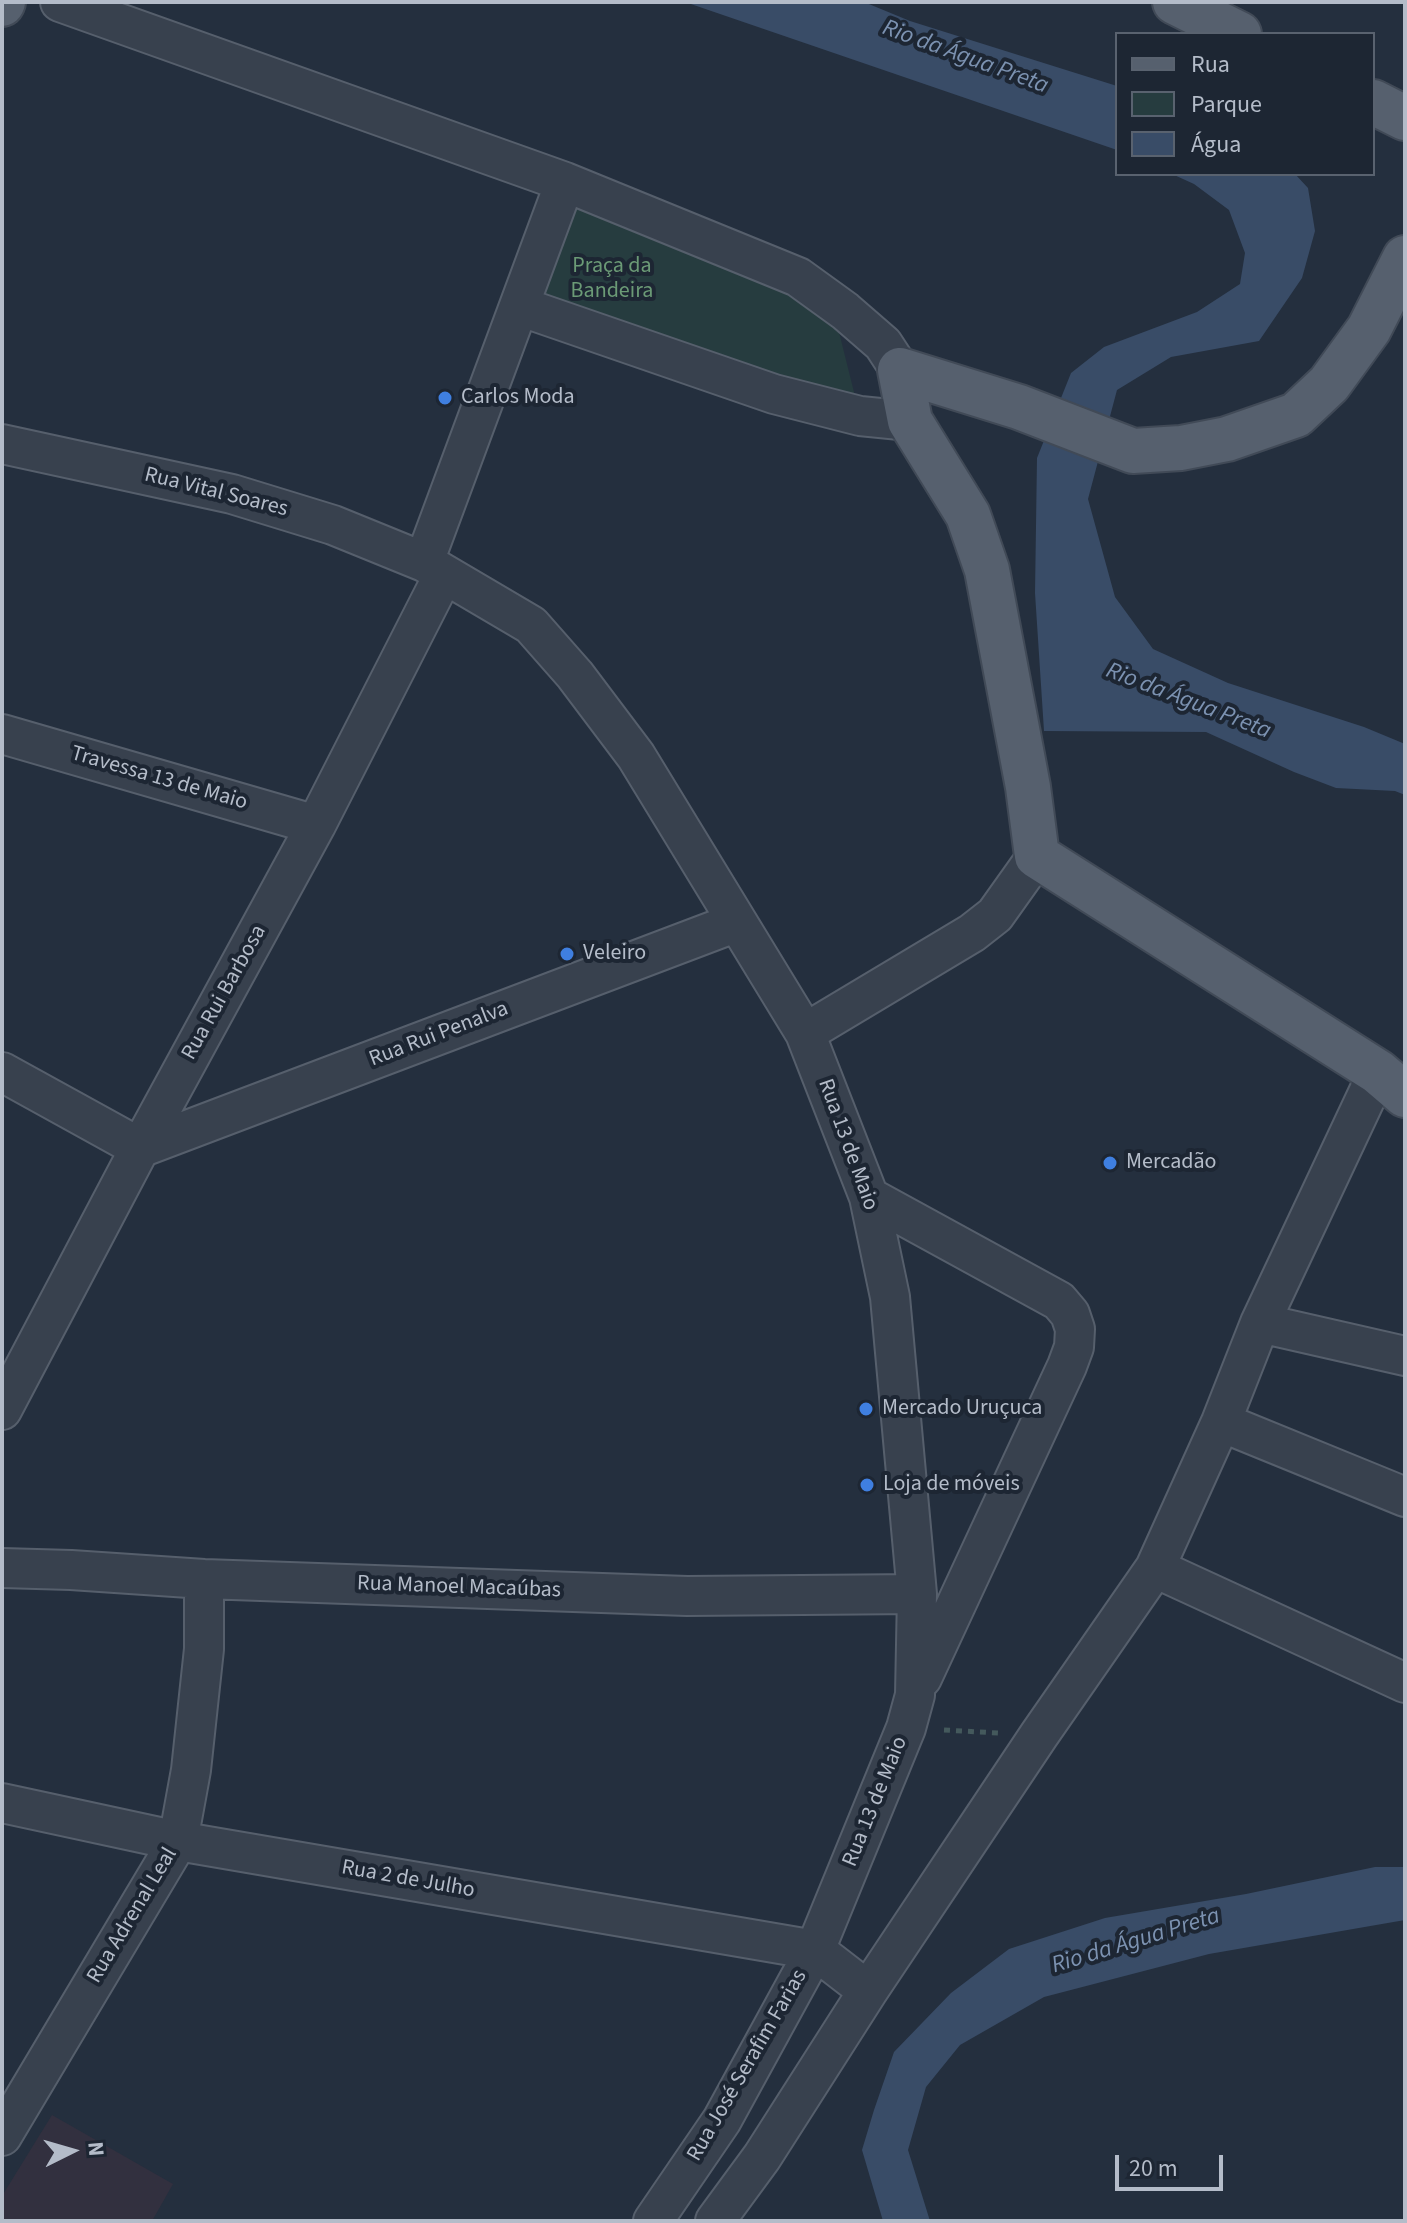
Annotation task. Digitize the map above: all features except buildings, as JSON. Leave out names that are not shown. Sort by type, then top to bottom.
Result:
[{"type":"main road","points":[[1175,2],[1235,32]]},
{"type":"main road","points":[[1375,103],[1405,118]]},
{"type":"main road","points":[[1392,1084],[1037,856],[1028,787],[987,570],[968,515],[910,421],[900,370],[1019,407],[1133,451],[1181,448],[1227,439],[1296,415],[1329,384],[1369,329],[1405,258]]},
{"type":"street","points":[[60,2],[565,182],[798,277],[883,344],[900,370]]},
{"type":"street","name":"Rua Rui Barbosa","points":[[2,1410],[316,825],[434,568],[519,306],[565,182]]},
{"type":"street","points":[[519,306],[774,394],[860,416],[910,421]]},
{"type":"street","name":"Rua Vital Soares","points":[[2,444],[232,494],[333,525],[434,568]]},
{"type":"street","name":"Rua 13 de Maio","points":[[434,568],[531,625],[575,675],[636,756],[805,1033],[869,1197],[890,1297],[917,1594],[910,1711],[815,1950]]},
{"type":"street","name":"Travessa 13 de Maio","points":[[2,734],[316,825]]},
{"type":"street","points":[[805,1033],[972,933],[995,915],[1037,856]]},
{"type":"street","name":"Rua Rui Penalva","points":[[140,1148],[737,922]]},
{"type":"street","points":[[2,1072],[140,1148]]},
{"type":"street","points":[[715,2221],[762,2157],[868,1991],[1155,1568],[1221,1422],[1260,1323],[1392,1084]]},
{"type":"street","points":[[869,1197],[1059,1301],[1070,1314],[1075,1329],[1074,1347],[1067,1366],[910,1711]]},
{"type":"street","points":[[1260,1323],[1405,1356]]},
{"type":"street","points":[[1221,1422],[1405,1497]]},
{"type":"street","name":"Rua Manoel Macaúbas","points":[[2,1568],[204,1579],[687,1596],[917,1594]]},
{"type":"street","points":[[1155,1568],[1405,1683]]},
{"type":"street","name":"Rua Adrenal Leal","points":[[2,2136],[178,1841],[191,1770],[204,1649],[204,1579]]},
{"type":"street","name":"Rua 2 de Julho","points":[[2,1803],[178,1841],[815,1950]]},
{"type":"street","points":[[815,1950],[868,1991]]},
{"type":"street","name":"Rua José Serafim Farias","points":[[653,2221],[722,2120],[815,1950]]},
{"type":"path","points":[[910,1711],[1039,1735]]},
{"type":"shaded area","points":[[52,2115],[173,2184],[152,2221],[2,2221],[2,2196]]},
{"type":"green space","name":"Praça da Bandeira","points":[[558,201],[772,281],[837,324],[858,408],[527,309]]},
{"type":"water","name":"Rio da Água Preta","points":[[685,2],[864,2],[910,21],[1115,85],[1115,149]]},
{"type":"water","name":"Rio da Água Preta","points":[[1176,176],[1297,176],[1308,188],[1315,231],[1302,278],[1259,341],[1171,357],[1117,390],[1088,499],[1115,597],[1153,649],[1228,683],[1364,727],[1405,744],[1405,795],[1395,791],[1336,788],[1206,732],[1044,731],[1035,593],[1037,458],[1071,373],[1104,347],[1197,312],[1240,284],[1245,253],[1229,210],[1194,184]]},
{"type":"water","name":"Rio da Água Preta","points":[[1375,1867],[1405,1867],[1405,1920],[1209,1954],[1044,1997],[960,2045],[926,2087],[908,2150],[930,2221],[883,2221],[862,2150],[894,2052],[951,1993],[1009,1949],[1105,1918],[1246,1894]]},
{"type":"place","name":"Carlos Moda","points":[[445,398]]},
{"type":"place","name":"Veleiro","points":[[567,954]]},
{"type":"place","name":"Mercadão","points":[[1110,1163]]},
{"type":"place","name":"Mercado Uruçuca","points":[[866,1409]]},
{"type":"place","name":"Loja de móveis","points":[[867,1485]]}]
